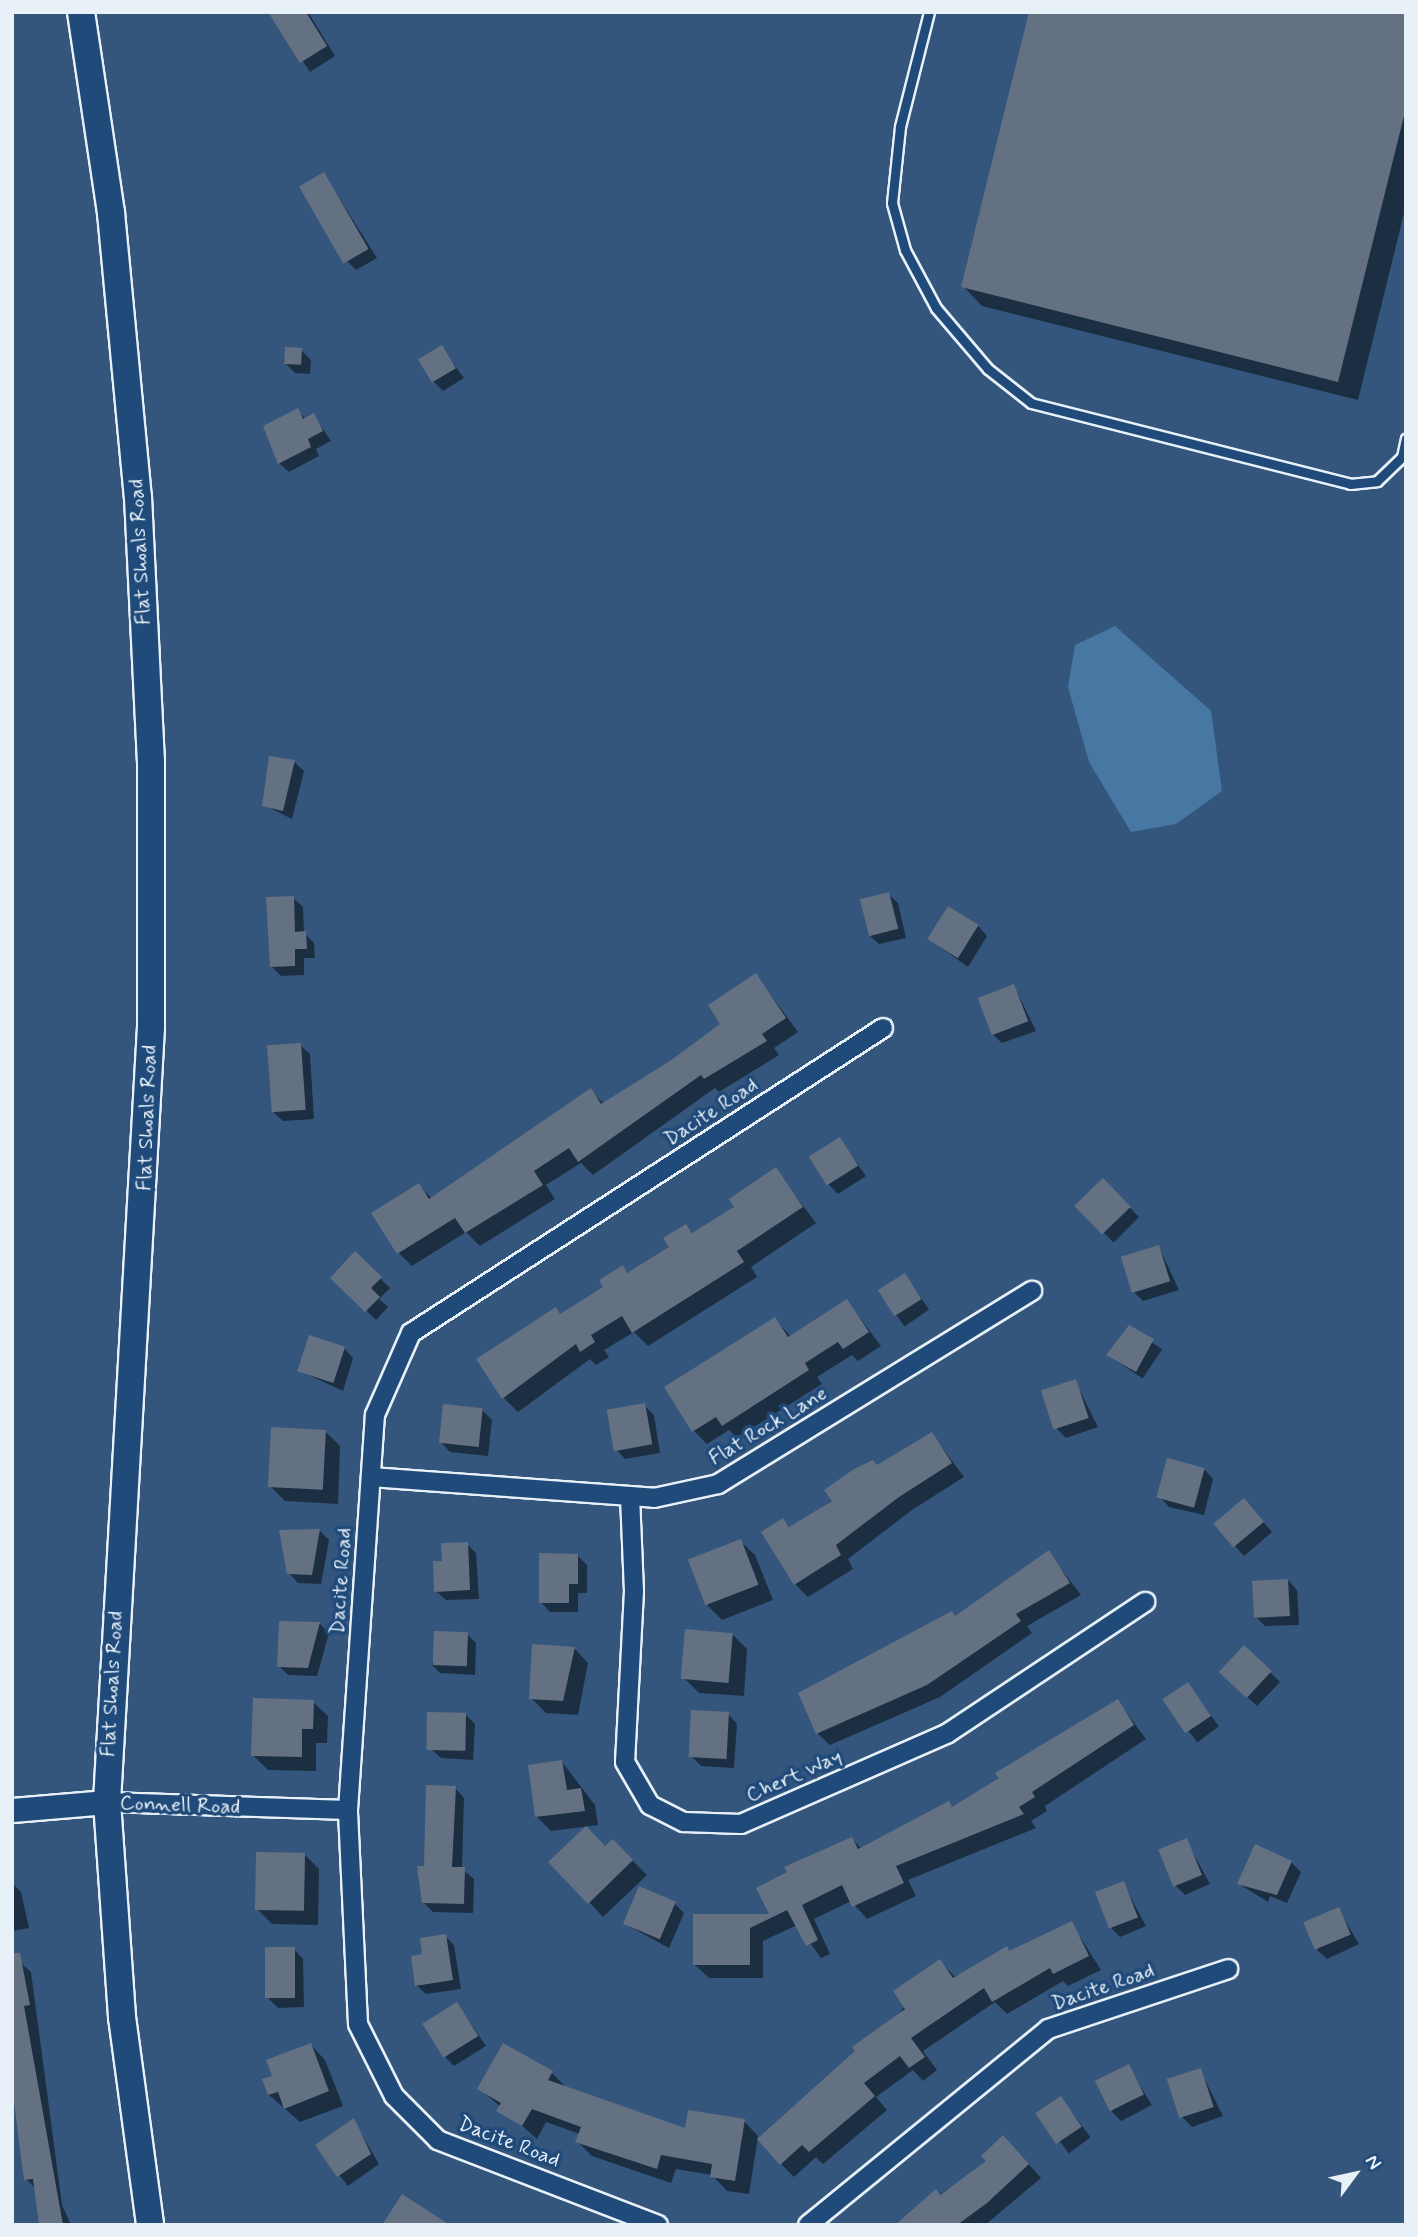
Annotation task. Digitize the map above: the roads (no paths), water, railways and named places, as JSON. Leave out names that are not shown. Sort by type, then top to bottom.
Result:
[{"type":"main road","name":"Flat Shoals Road","points":[[81,12],[111,213],[138,498],[151,762],[150,1040],[107,1802],[122,2017],[150,2225]]},
{"type":"street","name":"Dacite Road","points":[[658,2225],[438,2140],[394,2096],[358,2025],[348,1810],[375,1415],[411,1333],[883,1028]]},
{"type":"street","name":"Flat Rock Lane","points":[[371,1477],[654,1498],[718,1484],[1032,1291]]},
{"type":"street","name":"Chert Way","points":[[630,1496],[634,1591],[625,1762],[650,1805],[684,1822],[741,1824],[948,1733],[1145,1602]]},
{"type":"street","name":"Connell Road","points":[[12,1810],[107,1802],[348,1810]]},
{"type":"street","name":"Dacite Road","points":[[808,2225],[1048,2029],[1228,1969]]},
{"type":"lane","points":[[929,12],[900,127],[892,203],[905,250],[936,308],[988,369],[1031,403],[1350,484],[1377,481],[1402,457],[1406,438]]},
{"type":"water","points":[[1115,626],[1211,711],[1222,791],[1176,824],[1131,832],[1089,762],[1068,687],[1075,645]]}]
